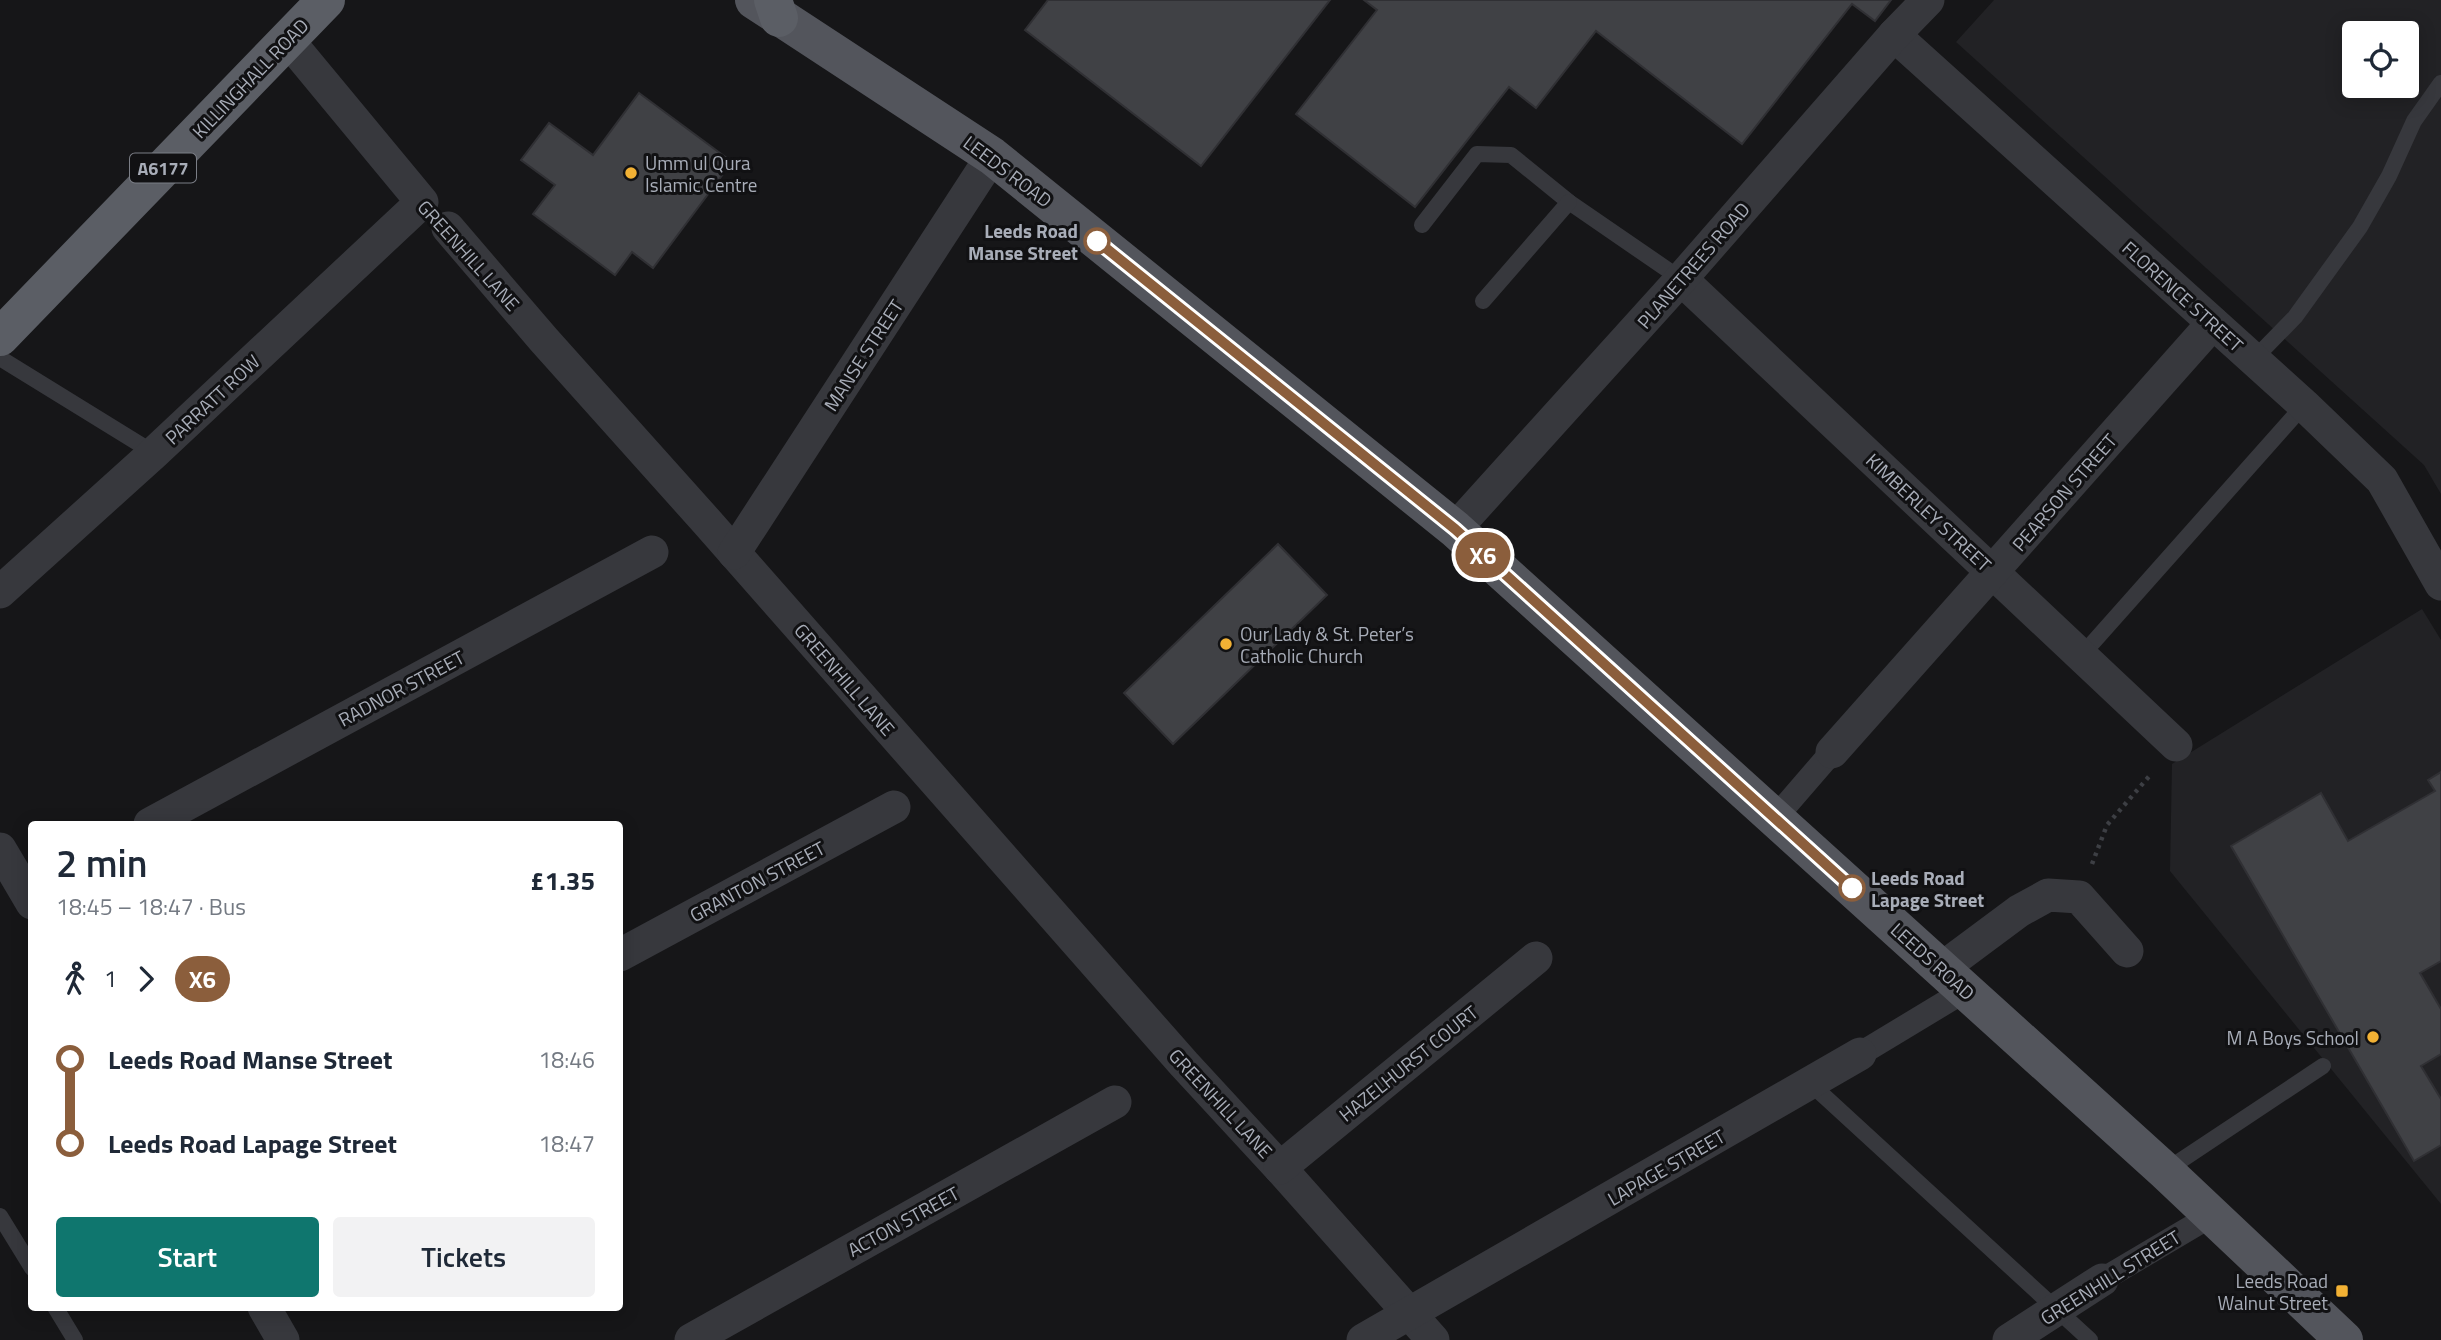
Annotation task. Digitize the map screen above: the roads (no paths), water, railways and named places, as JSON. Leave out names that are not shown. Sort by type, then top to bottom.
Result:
[{"type":"highway","name":"KILLINGHALL ROAD","points":[[0,337],[326,0]]},
{"type":"main road","name":"LEEDS ROAD","points":[[768,6],[992,156],[1455,529],[2165,1171],[2344,1340]]},
{"type":"street","name":"PLANETREES ROAD","points":[[1455,529],[1681,279],[1894,34],[1928,0]]},
{"type":"street","name":"FLORENCE STREET","points":[[1894,34],[2304,405],[2382,480],[2441,584]]},
{"type":"street","name":"GREENHILL LANE","points":[[287,39],[422,202],[448,228],[1184,1064],[1433,1340]]},
{"type":"street","name":"MANSE STREET","points":[[734,553],[992,156]]},
{"type":"street","name":"PARRATT ROW","points":[[0,592],[154,453],[422,202]]},
{"type":"street","name":"KIMBERLEY STREET","points":[[1681,279],[2176,745]]},
{"type":"street","name":"PEARSON STREET","points":[[1775,818],[2213,323]]},
{"type":"street","name":"RADNOR STREET","points":[[156,821],[652,552]]},
{"type":"street","name":"GRANTON STREET","points":[[623,953],[894,807]]},
{"type":"street","points":[[0,849],[28,893]]},
{"type":"street","points":[[1954,979],[2019,911],[2048,895],[2079,897],[2127,951]]},
{"type":"street","name":"HAZELHURST COURT","points":[[1280,1168],[1536,958]]},
{"type":"street","name":"LAPAGE STREET","points":[[1363,1340],[1811,1084],[1860,1054],[1954,979]]},
{"type":"street","name":"ACTON STREET","points":[[691,1340],[1115,1102]]},
{"type":"street","name":"GREENHILL STREET","points":[[2009,1340],[2102,1280],[2212,1215]]},
{"type":"street","points":[[266,1311],[283,1340]]},
{"type":"lane","points":[[2253,360],[2295,317],[2360,226],[2389,176],[2414,121],[2441,83]]},
{"type":"lane","points":[[1422,225],[1478,154],[1511,155],[1569,202],[1681,279]]},
{"type":"lane","points":[[1483,301],[1569,202]]},
{"type":"lane","points":[[0,358],[154,453]]},
{"type":"lane","points":[[2081,656],[2304,405]]},
{"type":"lane","points":[[2165,1171],[2323,1066]]},
{"type":"lane","points":[[1811,1084],[2090,1340]]},
{"type":"lane","points":[[0,1216],[28,1262]]},
{"type":"lane","points":[[57,1311],[75,1340]]},
{"type":"place","name":"Umm ul Qura Islamic Centre","points":[[631,173]]},
{"type":"place","name":"Leeds Road Manse Street","points":[[1097,241]]},
{"type":"place","name":"Our Lady & St. Peter’s Catholic Church","points":[[1226,644]]},
{"type":"place","name":"Leeds Road Lapage Street","points":[[1852,888]]},
{"type":"place","name":"M A Boys School","points":[[2373,1037]]},
{"type":"place","name":"Leeds Road Walnut Street","points":[[2342,1291]]}]
